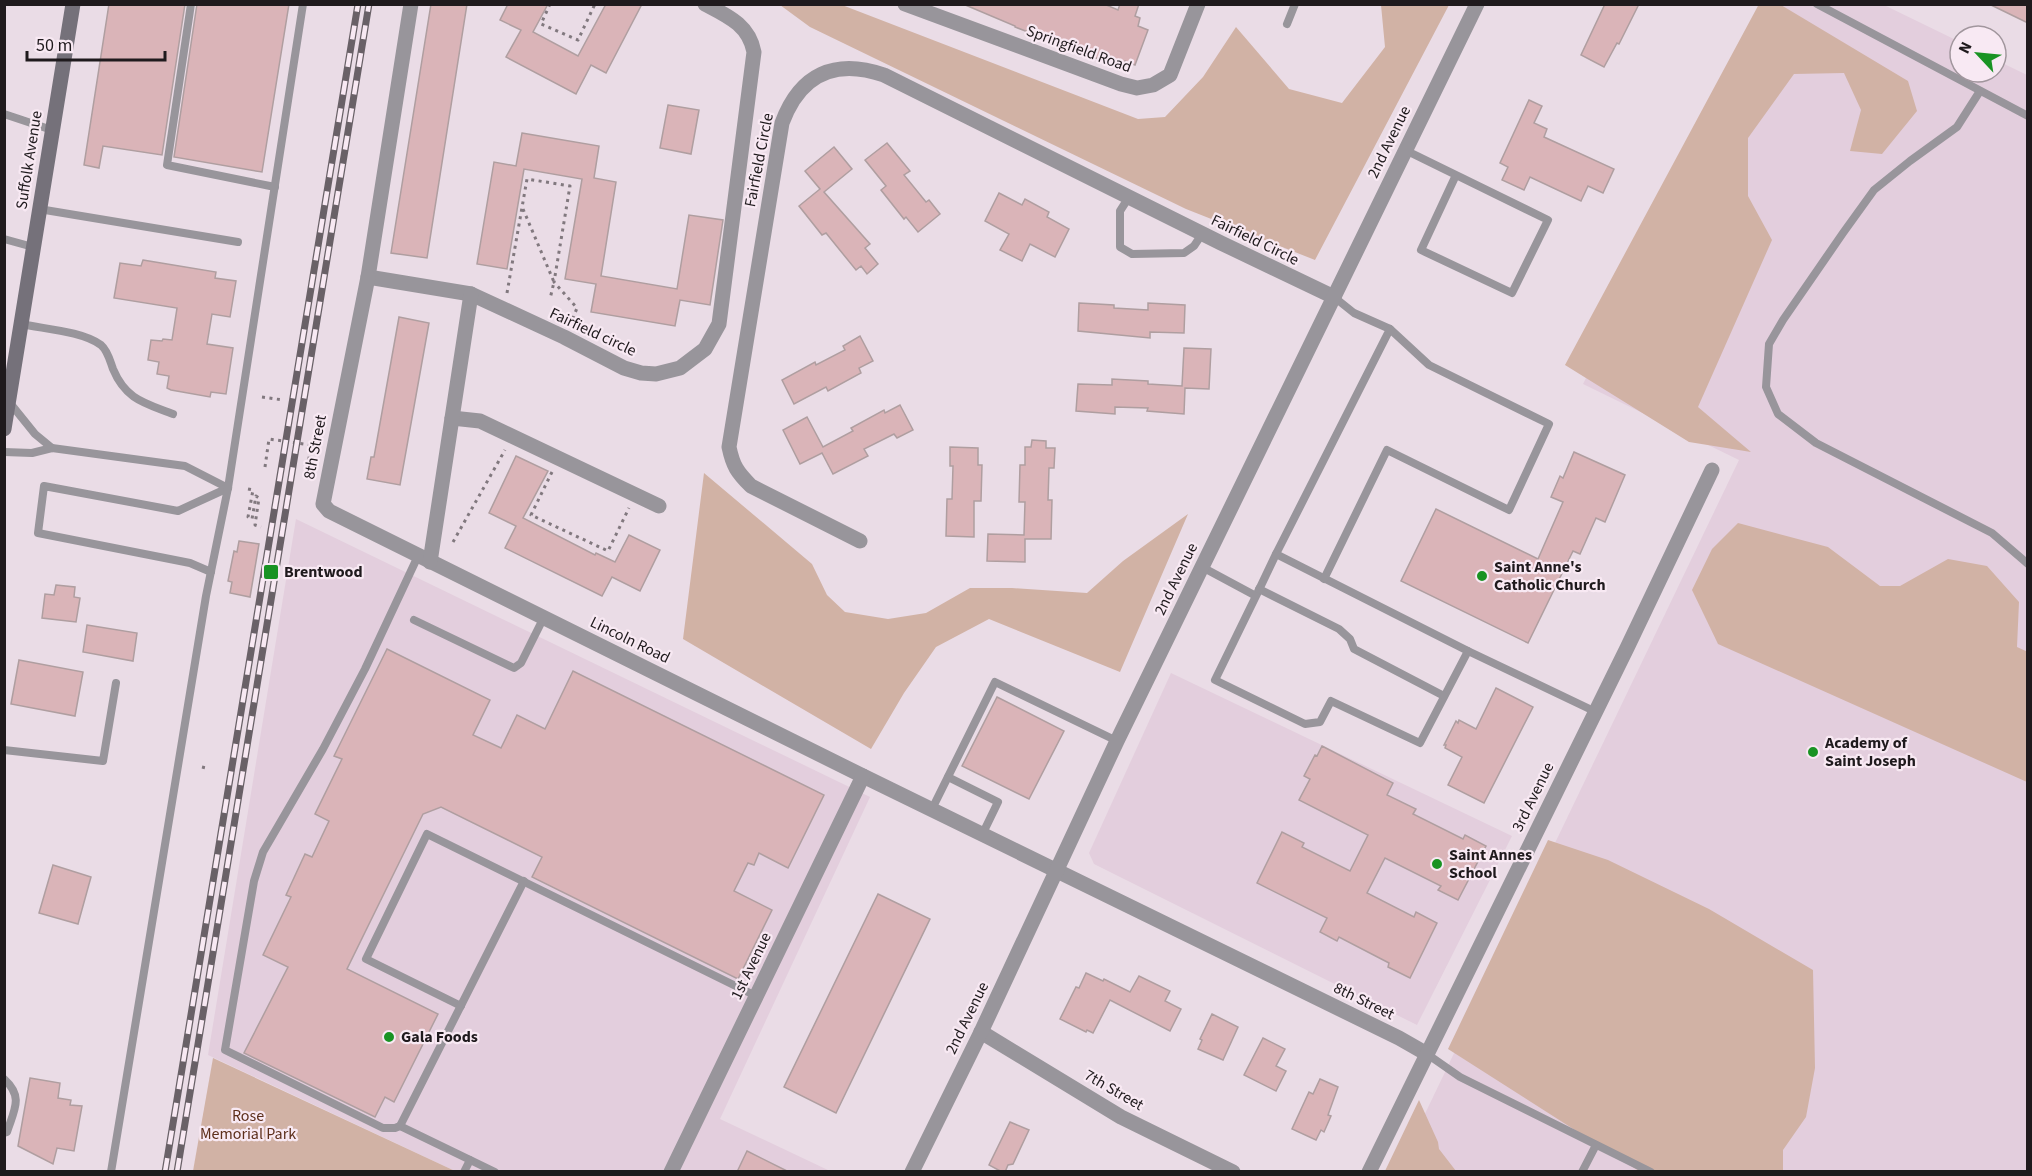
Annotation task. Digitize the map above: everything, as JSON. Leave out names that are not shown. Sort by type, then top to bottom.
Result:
[{"type":"main road","name":"Suffolk Avenue","points":[[4,429],[13,353],[21,324],[73,4]]},
{"type":"street","points":[[368,277],[411,4]]},
{"type":"street","name":"Fairfield circle","points":[[368,277],[471,294],[564,337],[624,369],[640,373],[656,374],[680,368],[695,358],[705,349],[718,324],[754,52],[752,43],[739,23],[705,4]]},
{"type":"street","name":"Springfield Road","points":[[905,4],[1120,84],[1137,88],[1153,85],[1170,75],[1198,4]]},
{"type":"street","name":"2nd Avenue","points":[[912,1172],[981,1032],[1117,741],[1477,4]]},
{"type":"street","name":"Fairfield Circle","points":[[860,540],[751,486],[732,464],[729,447],[782,123],[789,105],[804,86],[823,74],[840,68],[859,68],[884,75],[1202,234],[1334,297]]},
{"type":"street","name":"8th Street","points":[[368,277],[323,504],[328,511],[424,559]]},
{"type":"street","points":[[424,559],[452,418],[471,294]]},
{"type":"street","points":[[452,418],[480,421],[659,506]]},
{"type":"street","name":"3rd Avenue","points":[[1369,1172],[1596,712],[1712,470]]},
{"type":"street","name":"Lincoln Road","points":[[424,559],[1057,871]]},
{"type":"street","name":"1st Avenue","points":[[671,1172],[863,776]]},
{"type":"street","name":"8th Street","points":[[1057,871],[1399,1038],[1427,1054]]},
{"type":"street","name":"7th Street","points":[[981,1032],[1121,1117],[1233,1172]]},
{"type":"lane","points":[[191,4],[167,165],[274,187]]},
{"type":"lane","points":[[111,1172],[211,572],[228,488],[303,4]]},
{"type":"lane","points":[[1287,24],[1295,4]]},
{"type":"lane","points":[[1817,4],[2028,116]]},
{"type":"lane","points":[[1980,91],[1957,127],[1910,160],[1874,190],[1843,232],[1769,344],[1766,387],[1778,414],[1816,443],[1992,533],[2028,564]]},
{"type":"lane","points":[[4,114],[52,130]]},
{"type":"lane","points":[[1405,150],[1548,220],[1512,293],[1421,250],[1456,175]]},
{"type":"lane","points":[[1129,197],[1120,211],[1120,247],[1132,254],[1184,253],[1194,246],[1202,234]]},
{"type":"lane","points":[[39,208],[238,242]]},
{"type":"lane","points":[[4,239],[33,247]]},
{"type":"lane","points":[[1324,579],[1387,450],[1509,510],[1550,424],[1429,365],[1390,329],[1354,313],[1334,297]]},
{"type":"lane","points":[[21,324],[86,337],[101,345],[106,351],[118,381],[127,393],[137,400],[173,414]]},
{"type":"lane","points":[[1390,329],[1215,680],[1305,724],[1320,722],[1330,700],[1420,743],[1468,651]]},
{"type":"lane","points":[[9,402],[34,434],[52,448]]},
{"type":"lane","points":[[4,452],[32,453],[52,448],[185,466],[228,488]]},
{"type":"lane","points":[[211,572],[190,563],[38,533],[44,486],[178,511],[228,488]]},
{"type":"lane","points":[[1276,554],[1468,651],[1596,712]]},
{"type":"lane","points":[[424,559],[339,719],[263,852],[254,880],[225,1050],[383,1128],[400,1126],[524,881]]},
{"type":"lane","points":[[1202,567],[1339,629],[1350,639],[1354,650],[1444,696]]},
{"type":"lane","points":[[414,620],[514,668],[521,663],[544,617]]},
{"type":"lane","points":[[932,809],[995,682],[1117,741]]},
{"type":"lane","points":[[4,750],[103,761],[116,683]]},
{"type":"lane","points":[[948,777],[998,802],[982,833]]},
{"type":"lane","points":[[461,1006],[366,959],[427,834],[756,996]]},
{"type":"lane","name":"8th Street","points":[[1427,1054],[1460,1077],[1651,1172]]},
{"type":"lane","points":[[4,1079],[14,1087],[17,1099],[7,1132],[4,1133]]},
{"type":"lane","points":[[400,1126],[495,1172]]},
{"type":"lane","points":[[1582,1172],[1596,1145]]},
{"type":"lane","points":[[464,1172],[470,1160]]},
{"type":"path","points":[[550,4],[541,24],[578,40],[595,4]]},
{"type":"path","points":[[503,310],[527,179],[570,186],[550,299]]},
{"type":"path","points":[[522,207],[554,282],[577,308],[564,337]]},
{"type":"path","points":[[262,397],[283,400]]},
{"type":"path","points":[[453,542],[513,436]]},
{"type":"path","points":[[265,467],[269,439],[311,445],[307,471]]},
{"type":"path","points":[[559,458],[531,515],[608,551],[635,495]]},
{"type":"path","points":[[248,489],[253,490],[248,518],[252,519],[256,496],[259,498],[255,525],[261,527]]},
{"type":"shaded area","name":"Academy of Saint Joseph","points":[[1773,5],[1884,5],[1948,36],[1948,84],[2008,84],[2008,66],[2027,75],[2027,1171],[1397,1172],[1739,460],[1583,384]]},
{"type":"shaded area","points":[[296,519],[870,797],[720,1119],[830,1171],[455,1171],[208,1055]]},
{"type":"shaded area","points":[[1171,673],[1512,836],[1417,1025],[1094,864],[1089,853]]},
{"type":"green space","points":[[1759,4],[1781,5],[1908,81],[1917,111],[1882,154],[1850,151],[1861,110],[1844,73],[1794,74],[1748,138],[1748,196],[1772,240],[1698,407],[1751,452],[1689,442],[1565,365]]},
{"type":"green space","points":[[780,5],[842,5],[1138,119],[1165,117],[1203,77],[1236,27],[1289,89],[1342,103],[1385,47],[1381,5],[1449,5],[1315,260],[1186,209],[810,27]]},
{"type":"green space","points":[[704,473],[812,564],[827,595],[845,612],[888,619],[926,613],[970,588],[1087,593],[1123,561],[1188,514],[1120,672],[989,619],[936,647],[904,693],[871,749],[683,639]]},
{"type":"green space","points":[[1738,523],[1828,547],[1880,586],[1900,586],[1948,559],[1987,566],[2019,602],[2017,647],[2028,652],[2027,782],[1718,644],[1692,590],[1712,549]]},
{"type":"green space","points":[[1548,840],[1608,860],[1709,909],[1813,970],[1815,1068],[1806,1117],[1783,1150],[1783,1171],[1639,1171],[1448,1049]]},
{"type":"green space","name":"Rose Memorial Park","points":[[213,1058],[455,1171],[193,1171]]},
{"type":"green space","points":[[1419,1100],[1439,1149],[1456,1171],[1385,1171]]},
{"type":"building","points":[[109,4],[185,4],[162,155],[103,146],[99,168],[84,165]]},
{"type":"building","points":[[197,4],[289,4],[262,172],[174,157]]},
{"type":"building","points":[[431,4],[467,4],[427,258],[391,253]]},
{"type":"building","points":[[508,4],[548,4],[533,32],[578,56],[606,4],[642,4],[606,73],[591,65],[576,94],[506,57],[521,30],[500,20]]},
{"type":"building","points":[[963,4],[1104,4],[1118,10],[1120,4],[1139,4],[1135,16],[1140,18],[1138,26],[1148,30],[1135,65],[1125,61],[1122,68],[1015,27]]},
{"type":"building","points":[[1605,4],[1639,4],[1619,44],[1617,43],[1604,67],[1581,55]]},
{"type":"building","points":[[1989,4],[2028,4],[2028,23]]},
{"type":"building","points":[[1529,100],[1542,106],[1534,123],[1547,129],[1544,137],[1614,169],[1603,193],[1588,186],[1581,201],[1530,177],[1524,190],[1502,180],[1508,167],[1500,163]]},
{"type":"building","points":[[668,105],[699,110],[691,154],[660,148]]},
{"type":"building","points":[[522,133],[599,146],[594,178],[616,182],[601,276],[677,289],[689,215],[723,220],[710,305],[680,300],[675,326],[591,312],[596,284],[565,279],[582,179],[524,169],[507,269],[477,264],[494,162],[516,166]]},
{"type":"building","points":[[887,143],[910,171],[904,175],[926,202],[929,200],[940,214],[918,232],[906,217],[904,219],[881,190],[886,186],[865,160]]},
{"type":"building","points":[[834,147],[852,169],[824,192],[870,244],[865,248],[878,264],[867,274],[861,266],[856,270],[826,233],[822,235],[799,206],[820,189],[805,171]]},
{"type":"building","points":[[999,193],[1022,205],[1025,199],[1049,212],[1047,217],[1069,229],[1055,257],[1030,244],[1022,261],[1000,250],[1009,234],[985,221]]},
{"type":"building","points":[[143,260],[216,272],[215,278],[236,281],[230,317],[212,314],[207,344],[233,348],[226,394],[211,392],[210,397],[171,390],[167,388],[169,376],[157,374],[159,362],[148,360],[151,340],[172,340],[177,308],[114,298],[120,263],[141,266]]},
{"type":"building","points":[[1079,303],[1148,310],[1148,303],[1185,305],[1184,333],[1150,332],[1150,338],[1078,331]]},
{"type":"building","points":[[399,317],[429,323],[400,485],[367,479],[371,457],[374,457]]},
{"type":"building","points":[[860,336],[873,361],[859,368],[861,373],[828,391],[826,387],[794,404],[782,380],[815,362],[816,365],[845,350],[843,346]]},
{"type":"building","points":[[1184,348],[1211,349],[1209,389],[1185,388],[1184,414],[1147,411],[1148,408],[1115,407],[1115,414],[1076,411],[1078,384],[1112,385],[1112,379],[1182,386]]},
{"type":"building","points":[[900,405],[913,430],[897,438],[894,434],[864,449],[868,456],[833,474],[822,453],[800,464],[783,430],[807,417],[823,447],[853,431],[851,428],[884,410],[885,413]]},
{"type":"building","points":[[1032,440],[1046,441],[1046,448],[1055,448],[1054,468],[1049,468],[1048,500],[1052,500],[1051,539],[1025,539],[1025,562],[987,561],[988,534],[1024,535],[1025,502],[1019,502],[1020,465],[1025,465],[1025,447],[1031,447]]},
{"type":"building","points":[[950,447],[978,448],[978,465],[982,465],[981,501],[974,501],[974,537],[946,536],[947,499],[952,499],[953,466],[950,466]]},
{"type":"building","name":"Saint Anne's Catholic Church","points":[[1574,452],[1625,475],[1605,522],[1596,518],[1580,554],[1573,551],[1528,643],[1401,581],[1436,509],[1538,559],[1563,502],[1551,497],[1560,476],[1563,478]]},
{"type":"building","points":[[516,456],[548,471],[523,518],[595,555],[596,553],[615,562],[629,535],[660,550],[640,591],[612,577],[602,596],[505,548],[516,526],[489,513]]},
{"type":"building","name":"Brentwood","points":[[239,541],[259,544],[250,597],[230,593],[232,582],[228,581],[234,551],[237,552]]},
{"type":"building","points":[[56,585],[75,587],[74,597],[80,598],[76,622],[42,618],[45,594],[54,595]]},
{"type":"building","points":[[87,625],[137,633],[133,661],[83,652]]},
{"type":"building","points":[[387,649],[490,700],[473,735],[501,748],[517,715],[545,729],[573,671],[824,795],[788,868],[759,853],[754,865],[748,863],[734,891],[772,910],[738,979],[532,877],[542,857],[441,807],[423,814],[347,969],[438,1014],[394,1102],[385,1097],[375,1117],[244,1053],[288,967],[263,955],[291,897],[286,895],[305,854],[312,857],[329,821],[315,814],[342,759],[334,756]]},
{"type":"building","points":[[19,660],[83,672],[75,716],[11,704]]},
{"type":"building","points":[[1496,688],[1533,707],[1484,803],[1448,785],[1462,757],[1445,748],[1446,745],[1444,745],[1456,721],[1458,723],[1459,720],[1476,729]]},
{"type":"building","points":[[997,697],[1064,731],[1029,799],[962,766]]},
{"type":"building","name":"Saint Annes School","points":[[1322,746],[1393,783],[1387,795],[1416,809],[1413,814],[1463,839],[1465,835],[1486,846],[1458,900],[1438,890],[1441,886],[1385,858],[1367,893],[1414,917],[1416,912],[1437,923],[1410,978],[1388,967],[1389,963],[1339,937],[1337,941],[1320,932],[1327,918],[1257,883],[1282,832],[1304,843],[1302,847],[1350,871],[1368,835],[1299,800],[1310,779],[1304,776]]},
{"type":"building","points":[[53,865],[91,877],[78,924],[39,913]]},
{"type":"building","points":[[878,894],[930,919],[836,1113],[784,1087]]},
{"type":"building","points":[[1086,973],[1130,992],[1139,976],[1170,991],[1165,1001],[1181,1009],[1170,1031],[1110,1000],[1093,1033],[1087,1030],[1086,1032],[1060,1019],[1076,987],[1079,988]]},
{"type":"building","points":[[1212,1014],[1238,1027],[1223,1060],[1198,1049],[1202,1040],[1200,1039]]},
{"type":"building","points":[[1263,1038],[1285,1049],[1276,1066],[1286,1071],[1276,1091],[1244,1075]]},
{"type":"building","points":[[30,1078],[60,1083],[58,1098],[71,1100],[70,1105],[82,1106],[74,1151],[57,1148],[53,1164],[18,1146]]},
{"type":"building","points":[[1320,1079],[1338,1087],[1328,1115],[1331,1116],[1324,1132],[1321,1130],[1316,1140],[1292,1129],[1309,1092],[1313,1094]]},
{"type":"building","points":[[1010,1122],[1029,1130],[1013,1164],[1008,1165],[1005,1172],[1002,1172],[989,1165]]},
{"type":"building","points":[[747,1151],[789,1172],[737,1172]]},
{"type":"railway","points":[[165,1172],[358,4]]},
{"type":"railway","points":[[177,1172],[369,4]]},
{"type":"place","name":"Brentwood","points":[[271,572]]},
{"type":"place","name":"Saint Anne's Catholic Church","points":[[1482,576]]},
{"type":"place","name":"Academy of Saint Joseph","points":[[1813,752]]},
{"type":"place","name":"Saint Annes School","points":[[1437,864]]},
{"type":"place","name":"Gala Foods","points":[[389,1037]]}]
